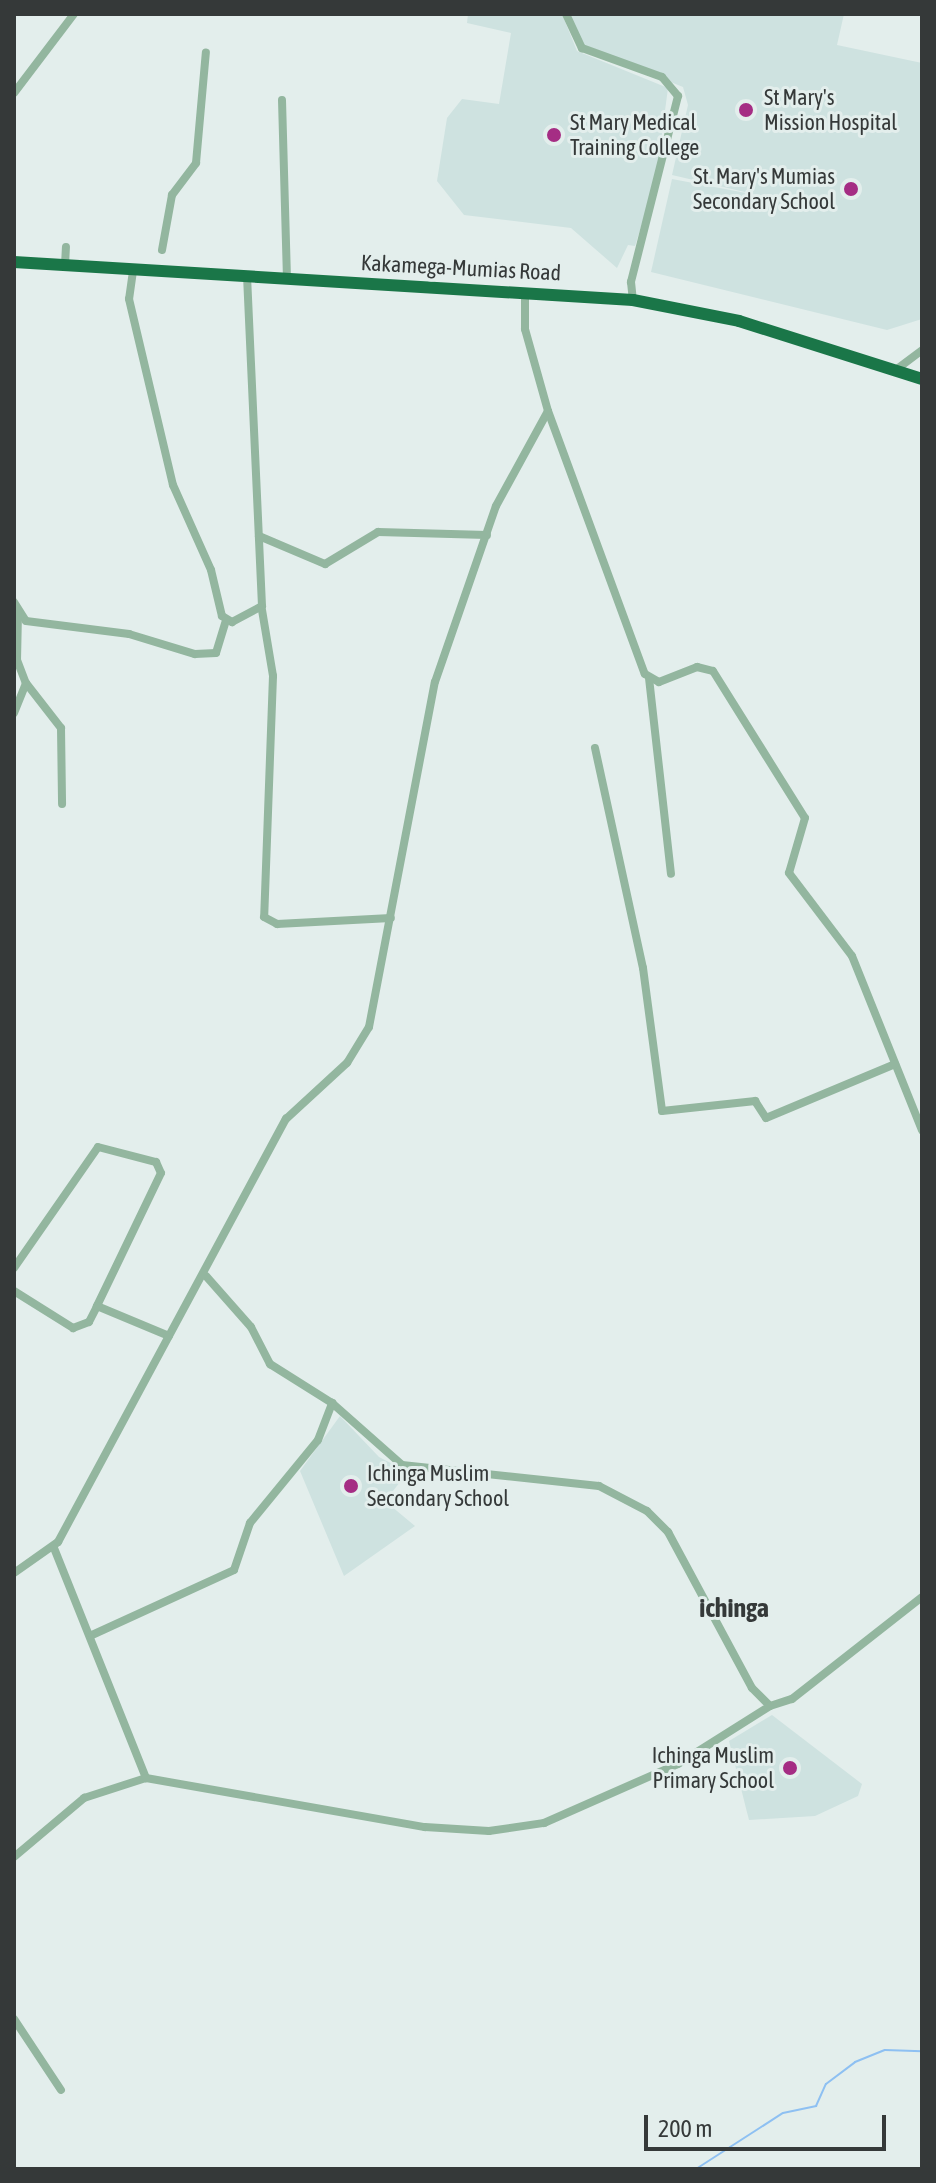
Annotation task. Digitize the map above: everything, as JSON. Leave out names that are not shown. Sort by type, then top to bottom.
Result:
[{"type":"highway","name":"Kakamega-Mumias Road","points":[[14,262],[633,300],[739,321],[922,376]]},
{"type":"street","points":[[14,93],[74,14]]},
{"type":"street","points":[[566,14],[582,48],[662,77],[677,93],[656,207],[631,282],[633,300]]},
{"type":"street","points":[[162,250],[172,195],[196,163],[206,52]]},
{"type":"street","points":[[282,100],[287,280]]},
{"type":"street","points":[[65,265],[66,247]]},
{"type":"street","points":[[16,605],[26,621],[129,634],[195,654],[218,651],[226,621],[160,439],[129,299],[133,271]]},
{"type":"street","points":[[247,278],[262,610],[273,676],[264,917],[277,924],[391,918]]},
{"type":"street","points":[[525,291],[525,329],[548,411],[649,678],[671,874]]},
{"type":"street","points":[[897,369],[922,350]]},
{"type":"street","points":[[14,1573],[54,1548],[169,1336],[206,1276],[286,1119],[341,1069],[364,1037],[391,918],[426,718],[487,535],[548,411]]},
{"type":"street","points":[[259,536],[325,564],[378,532],[487,535]]},
{"type":"street","points":[[16,605],[17,660],[26,683],[61,728],[62,804]]},
{"type":"street","points":[[226,621],[262,610]]},
{"type":"street","points":[[649,678],[705,668],[742,709],[805,818],[789,873],[848,947],[922,1130]]},
{"type":"street","points":[[14,713],[26,683]]},
{"type":"street","points":[[595,748],[643,968],[662,1111],[755,1101],[766,1118],[895,1064]]},
{"type":"street","points":[[14,1268],[98,1147],[156,1162],[161,1173],[89,1322],[73,1328],[14,1291]]},
{"type":"street","points":[[206,1276],[251,1327],[270,1364],[332,1403],[402,1465],[599,1486],[647,1511],[668,1532],[756,1694],[770,1706]]},
{"type":"street","points":[[97,1306],[169,1336]]},
{"type":"street","points":[[92,1635],[234,1570],[250,1523],[318,1440],[332,1403]]},
{"type":"street","points":[[54,1548],[92,1635],[146,1778]]},
{"type":"street","points":[[14,1857],[84,1798],[146,1778],[425,1827],[514,1829],[558,1818],[678,1764],[770,1706],[792,1699],[922,1597]]},
{"type":"street","points":[[14,2019],[61,2090]]},
{"type":"shaded area","name":"St Mary Medical Training College","points":[[468,14],[562,14],[577,51],[668,88],[656,179],[635,246],[628,245],[617,268],[571,228],[464,215],[437,181],[447,118],[462,99],[499,104],[511,33],[467,23]]},
{"type":"shaded area","name":"St. Mary's Mumias Secondary School","points":[[570,14],[844,14],[837,45],[922,63],[922,319],[887,330],[651,272],[672,179],[762,196],[672,175],[688,105],[683,87],[584,47]]},
{"type":"shaded area","name":"Ichinga Muslim Secondary School","points":[[340,1416],[379,1457],[408,1472],[385,1501],[415,1526],[344,1576],[300,1471]]},
{"type":"shaded area","name":"Ichinga Muslim Primary School","points":[[772,1715],[862,1784],[858,1796],[815,1816],[749,1820],[729,1741]]},
{"type":"waterway","points":[[696,2169],[783,2113],[816,2106],[826,2084],[855,2062],[885,2050],[922,2051]]},
{"type":"place","name":"St Mary's Mission Hospital","points":[[746,110]]},
{"type":"place","name":"St Mary Medical Training College","points":[[554,135]]},
{"type":"place","name":"St. Mary's Mumias Secondary School","points":[[851,189]]},
{"type":"place","name":"Ichinga Muslim Secondary School","points":[[351,1486]]},
{"type":"place","name":"Ichinga Muslim Primary School","points":[[790,1768]]},
{"type":"district","name":"ichinga","points":[[734,1609]]}]
